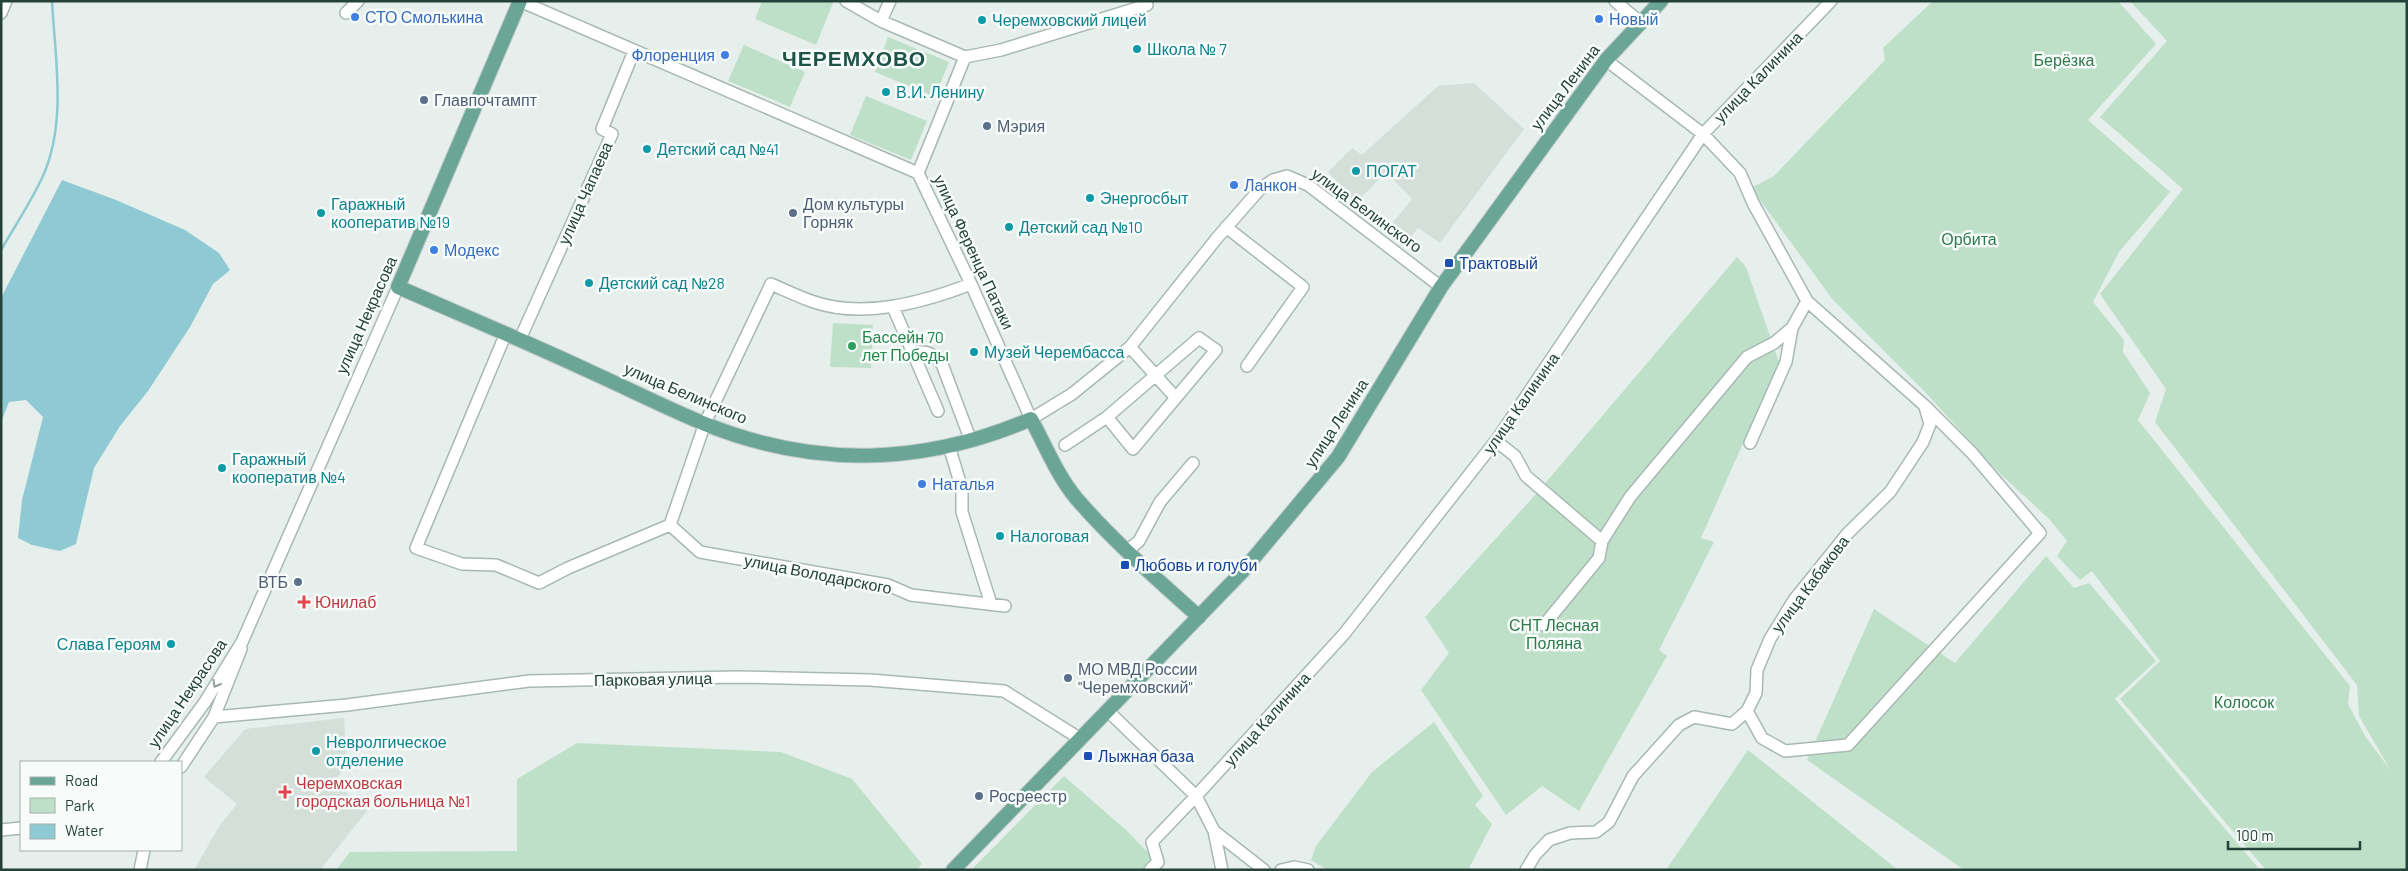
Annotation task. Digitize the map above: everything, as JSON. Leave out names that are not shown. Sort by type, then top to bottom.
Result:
[{"type":"main road","name":"улица Некрасова","points":[[398,287],[520,1]]},
{"type":"main road","name":"улица Ленина","points":[[953,870],[1079,738],[1200,617],[1255,558],[1338,457],[1441,286],[1606,60],[1661,1]]},
{"type":"main road","name":"улица Белинского","points":[[398,287],[520,339],[704,424],[750,439],[837,455],[871,457],[924,452],[971,441],[994,435],[1031,419]]},
{"type":"main road","name":"улица Ференца Патаки","points":[[1031,419],[1054,464],[1076,497],[1127,551],[1200,617]]},
{"type":"street","points":[[1,13],[6,1]]},
{"type":"street","points":[[346,13],[358,1]]},
{"type":"street","name":"улица Ференца Патаки","points":[[520,1],[634,52],[733,92],[918,173],[971,284],[1031,419]]},
{"type":"street","points":[[846,1],[881,21],[965,57],[1001,50],[1147,5]]},
{"type":"street","points":[[881,21],[890,1]]},
{"type":"street","points":[[1615,1],[1640,22]]},
{"type":"street","name":"улица Калинина","points":[[1150,870],[1158,862],[1152,842],[1344,634],[1496,441],[1703,134],[1831,1]]},
{"type":"street","name":"улица Чапаева","points":[[520,339],[612,134],[602,129],[634,52]]},
{"type":"street","points":[[918,173],[965,57]]},
{"type":"street","points":[[1526,870],[1535,855],[1549,840],[1570,833],[1596,832],[1609,822],[1633,776],[1679,724],[1694,718],[1732,724],[1747,711],[1762,738],[1786,751],[1848,745],[2040,533],[1972,453],[1924,405],[1807,301],[1753,203],[1740,173],[1703,134],[1606,60]]},
{"type":"street","name":"улица Белинского","points":[[1031,419],[1072,394],[1130,347],[1226,227],[1260,189],[1273,180],[1287,176],[1308,185],[1441,286]]},
{"type":"street","points":[[1226,227],[1303,287],[1247,366]]},
{"type":"street","points":[[506,333],[416,548],[462,564],[496,566],[539,583],[568,568],[670,525],[704,424],[772,284],[815,303],[846,308],[893,307],[932,299],[971,284]]},
{"type":"street","name":"улица Некрасова","points":[[162,761],[205,702],[242,642],[398,287]]},
{"type":"street","points":[[1750,443],[1786,362],[1792,328],[1807,301]]},
{"type":"street","points":[[893,307],[938,411]]},
{"type":"street","points":[[1544,625],[1598,558],[1602,541],[1630,496],[1747,357],[1774,343],[1792,328]]},
{"type":"street","points":[[1065,445],[1107,417],[1199,338],[1216,350],[1133,449],[1107,417]]},
{"type":"street","points":[[1130,347],[1176,398]]},
{"type":"street","points":[[912,353],[924,350],[933,354],[942,364],[971,441]]},
{"type":"street","name":"улица Кабакова","points":[[1747,711],[1756,694],[1757,670],[1770,639],[1794,600],[1848,533],[1890,492],[1923,442],[1930,424],[1924,405]]},
{"type":"street","points":[[1496,441],[1515,456],[1526,476],[1602,541]]},
{"type":"street","points":[[949,446],[962,489],[962,512],[990,604]]},
{"type":"street","points":[[1127,551],[1139,541],[1160,502],[1193,463]]},
{"type":"street","name":"улица Володарского","points":[[670,525],[700,552],[888,585],[911,595],[1005,606]]},
{"type":"street","name":"улица Некрасова","points":[[182,765],[214,717],[241,653],[242,642]]},
{"type":"street","name":"Парковая улица","points":[[214,717],[347,705],[529,681],[737,677],[870,680],[1004,690],[1079,738]]},
{"type":"street","points":[[1108,711],[1196,796],[1214,831],[1222,870]]},
{"type":"street","points":[[1,830],[20,828]]},
{"type":"street","points":[[1214,831],[1264,870]]},
{"type":"street","points":[[140,870],[144,851]]},
{"type":"street","points":[[1281,870],[1294,868],[1308,870]]},
{"type":"shaded area","points":[[1474,83],[1524,129],[1440,243],[1418,228],[1404,245],[1386,231],[1412,199],[1386,172],[1356,203],[1328,172],[1352,148],[1362,155],[1438,86]]},
{"type":"shaded area","name":"Черемховская городская больница №1","points":[[344,718],[347,766],[334,781],[367,811],[320,870],[194,870],[220,825],[237,804],[204,777],[245,729]]},
{"type":"green space","points":[[762,1],[829,1],[833,3],[816,45],[755,19]]},
{"type":"green space","points":[[1933,1],[2118,1],[2156,44],[2088,120],[2170,192],[2119,252],[2093,302],[2124,340],[2123,352],[2150,393],[2138,420],[2350,686],[2348,704],[2365,736],[2391,771],[2359,716],[2357,685],[2155,422],[2166,389],[2100,294],[2183,189],[2100,117],[2167,41],[2130,1],[2407,1],[2407,870],[2266,870],[2120,699],[2160,661],[2092,571],[2080,580],[2057,556],[2067,541],[2049,519],[1995,469],[1925,392],[1833,300],[1751,188],[1774,176],[1885,60],[1883,48]]},
{"type":"green space","points":[[888,37],[949,62],[935,97],[875,72]]},
{"type":"green space","points":[[744,45],[805,72],[790,107],[728,81]]},
{"type":"green space","points":[[866,96],[927,121],[911,160],[850,135]]},
{"type":"green space","name":"СНТ Лесная Поляна","points":[[1737,257],[1746,267],[1779,362],[1701,538],[1714,542],[1659,650],[1667,656],[1579,811],[1542,786],[1506,815],[1421,690],[1449,653],[1425,617],[1536,494]]},
{"type":"green space","name":"Бассейн 70 лет Победы","points":[[833,323],[873,325],[871,368],[830,367]]},
{"type":"green space","points":[[2046,556],[2074,588],[2089,583],[2156,661],[2115,699],[2260,870],[1964,870],[1807,760],[1874,609],[1955,663]]},
{"type":"green space","points":[[1434,722],[1483,796],[1475,805],[1492,824],[1468,870],[1327,870],[1311,860],[1316,846],[1372,772]]},
{"type":"green space","points":[[577,743],[781,752],[852,779],[922,864],[916,870],[336,870],[350,852],[517,851],[517,779]]},
{"type":"green space","points":[[1748,750],[1898,870],[1666,870]]},
{"type":"green space","points":[[1064,776],[1126,830],[1165,870],[971,870]]},
{"type":"water","points":[[62,180],[116,200],[185,230],[219,253],[230,270],[213,284],[190,327],[148,391],[120,426],[94,468],[76,544],[60,551],[32,545],[18,538],[22,500],[43,417],[26,400],[9,402],[1,422],[1,298]]},
{"type":"waterway","points":[[1,250],[43,176],[55,134],[58,90],[52,1]]},
{"type":"place","name":"СТО Смолькина","points":[[355,17]]},
{"type":"place","name":"Новый","points":[[1599,19]]},
{"type":"place","name":"Черемховский лицей","points":[[982,20]]},
{"type":"place","name":"Школа № 7","points":[[1137,49]]},
{"type":"place","name":"Флоренция","points":[[725,55]]},
{"type":"place","name":"В.И. Ленину","points":[[886,92]]},
{"type":"place","name":"Главпочтампт","points":[[424,100]]},
{"type":"place","name":"Мэрия","points":[[987,126]]},
{"type":"place","name":"Детский сад №41","points":[[647,149]]},
{"type":"place","name":"ПОГАТ","points":[[1356,171]]},
{"type":"place","name":"Ланкон","points":[[1234,185]]},
{"type":"place","name":"Энергосбыт","points":[[1090,198]]},
{"type":"place","name":"Гаражный кооператив №19","points":[[321,213]]},
{"type":"place","name":"Дом культуры Горняк","points":[[793,213]]},
{"type":"place","name":"Детский сад №10","points":[[1009,227]]},
{"type":"place","name":"Модекс","points":[[434,250]]},
{"type":"place","name":"Трактовый","points":[[1449,263]]},
{"type":"place","name":"Детский сад №28","points":[[589,283]]},
{"type":"place","name":"Бассейн 70 лет Победы","points":[[852,346]]},
{"type":"place","name":"Музей Черембасса","points":[[974,352]]},
{"type":"place","name":"Гаражный кооператив №4","points":[[222,468]]},
{"type":"place","name":"Наталья","points":[[922,484]]},
{"type":"place","name":"Налоговая","points":[[1000,536]]},
{"type":"place","name":"Любовь и голуби","points":[[1125,565]]},
{"type":"place","name":"ВТБ","points":[[298,582]]},
{"type":"place","name":"Юнилаб","points":[[304,602]]},
{"type":"place","name":"Слава Героям","points":[[171,644]]},
{"type":"place","name":"МО МВД России \"Черемховский\"","points":[[1068,678]]},
{"type":"place","name":"Невролгическое отделение","points":[[316,751]]},
{"type":"place","name":"Лыжная база","points":[[1088,756]]},
{"type":"place","name":"Черемховская городская больница №1","points":[[285,792]]},
{"type":"place","name":"Росреестр","points":[[979,796]]},
{"type":"district","name":"ЧЕРЕМХОВО","points":[[854,59]]},
{"type":"park label","name":"Берёзка","points":[[2064,60]]},
{"type":"park label","name":"Орбита","points":[[1969,239]]},
{"type":"park label","name":"Колосок","points":[[2244,702]]}]
